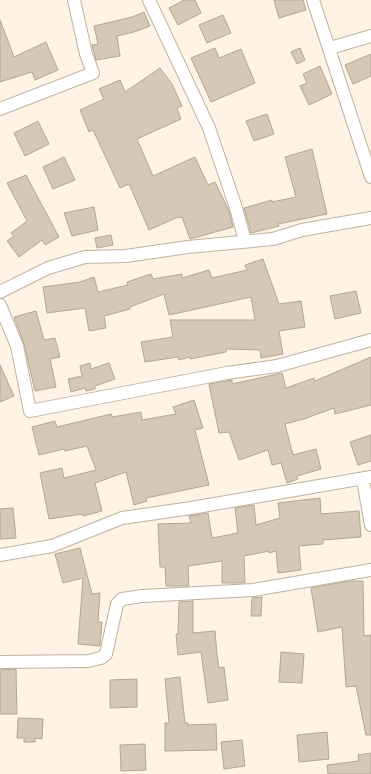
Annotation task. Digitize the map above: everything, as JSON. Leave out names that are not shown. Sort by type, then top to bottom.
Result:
[{"type":"street","points":[[0,109],[93,73],[86,54],[74,0]]},
{"type":"street","points":[[149,0],[209,128],[236,208],[245,241]]},
{"type":"street","points":[[313,0],[330,48],[371,177]]},
{"type":"street","points":[[330,48],[371,36]]},
{"type":"street","points":[[0,292],[48,268],[86,257],[126,256],[245,241],[273,239],[302,230],[371,218]]},
{"type":"street","points":[[0,305],[17,346],[30,411],[227,373],[277,366],[371,340]]},
{"type":"street","points":[[0,555],[52,546],[122,518],[367,478],[371,525]]},
{"type":"street","points":[[0,662],[88,661],[101,658],[106,654],[117,604],[122,599],[142,596],[253,590],[371,570]]},
{"type":"building","points":[[184,0],[195,0],[201,13],[178,25],[169,8]]},
{"type":"building","points":[[274,0],[303,0],[306,10],[279,18]]},
{"type":"building","points":[[144,12],[150,26],[117,36],[120,56],[96,60],[92,45],[98,44],[94,26],[132,17]]},
{"type":"building","points":[[223,15],[231,33],[207,43],[199,25]]},
{"type":"building","points":[[0,20],[14,57],[46,42],[58,70],[35,80],[32,72],[0,82]]},
{"type":"building","points":[[215,48],[219,58],[241,49],[255,83],[211,102],[191,58]]},
{"type":"building","points":[[300,48],[305,60],[297,64],[291,52]]},
{"type":"building","points":[[371,54],[371,76],[353,84],[345,65]]},
{"type":"building","points":[[320,66],[332,94],[309,105],[300,86],[307,83],[303,74]]},
{"type":"building","points":[[160,68],[172,84],[182,106],[177,108],[181,119],[137,139],[153,176],[195,157],[208,185],[215,182],[229,211],[233,227],[190,239],[182,217],[178,217],[149,230],[129,184],[120,188],[93,130],[89,132],[80,110],[104,99],[99,89],[120,80],[125,92]]},
{"type":"building","points":[[267,114],[274,134],[254,141],[246,121]]},
{"type":"building","points":[[38,121],[49,144],[25,156],[14,133]]},
{"type":"building","points":[[312,149],[327,214],[278,224],[279,226],[251,233],[244,208],[272,200],[272,202],[296,197],[285,157]]},
{"type":"building","points":[[64,157],[75,180],[53,189],[43,167]]},
{"type":"building","points":[[26,175],[59,237],[45,245],[42,240],[19,257],[7,241],[14,236],[11,233],[27,221],[7,183]]},
{"type":"building","points":[[94,207],[98,230],[72,236],[64,213]]},
{"type":"building","points":[[111,235],[113,245],[97,248],[95,238]]},
{"type":"building","points":[[263,259],[279,304],[301,301],[305,327],[279,331],[283,354],[261,358],[260,350],[226,349],[226,352],[190,359],[190,357],[179,360],[178,357],[145,362],[141,342],[173,337],[170,320],[255,320],[251,297],[169,315],[164,294],[130,307],[130,309],[104,316],[106,328],[89,331],[85,308],[47,313],[43,287],[80,282],[94,277],[98,292],[128,285],[127,282],[151,274],[153,279],[182,274],[182,278],[209,270],[212,278],[247,270],[245,265]]},
{"type":"building","points":[[356,291],[361,313],[335,319],[330,296]]},
{"type":"building","points":[[36,311],[44,340],[55,338],[60,357],[50,359],[56,387],[35,391],[24,344],[14,317]]},
{"type":"building","points":[[371,357],[371,405],[335,414],[334,408],[285,424],[293,455],[316,449],[321,469],[297,476],[298,479],[287,483],[281,463],[272,465],[268,450],[239,460],[229,432],[219,433],[209,384],[232,380],[232,384],[282,373],[286,388],[314,378],[315,381]]},
{"type":"building","points":[[90,363],[91,369],[109,363],[115,379],[95,386],[95,389],[86,391],[85,388],[71,392],[68,379],[82,376],[80,366]]},
{"type":"building","points":[[0,365],[14,396],[0,402]]},
{"type":"building","points":[[194,400],[203,428],[195,430],[209,485],[146,498],[147,501],[134,505],[126,472],[95,483],[102,511],[83,516],[82,514],[49,519],[40,473],[62,468],[64,478],[96,470],[87,446],[65,451],[64,449],[39,455],[32,427],[55,421],[57,427],[111,414],[112,417],[141,412],[142,420],[176,414],[173,407]]},
{"type":"building","points":[[371,435],[371,461],[358,465],[350,442]]},
{"type":"building","points":[[320,498],[321,514],[359,511],[361,537],[323,540],[323,544],[299,546],[301,570],[278,573],[276,551],[269,553],[269,551],[244,556],[245,583],[222,583],[222,561],[188,566],[189,586],[166,586],[165,567],[160,567],[158,524],[191,523],[189,516],[208,513],[212,538],[238,533],[235,508],[254,505],[256,525],[280,518],[278,503]]},
{"type":"building","points":[[13,508],[16,538],[0,539],[0,509]]},
{"type":"building","points":[[80,548],[92,594],[100,593],[98,622],[102,622],[100,646],[78,644],[83,578],[63,583],[55,554]]},
{"type":"building","points":[[348,581],[363,581],[364,636],[371,635],[371,735],[366,735],[356,686],[346,687],[342,627],[318,632],[311,588]]},
{"type":"building","points":[[262,597],[261,616],[251,616],[252,598]]},
{"type":"building","points":[[193,601],[193,633],[215,631],[219,668],[224,667],[228,700],[208,703],[201,652],[178,655],[176,634],[178,634],[179,602]]},
{"type":"building","points":[[281,652],[304,654],[302,683],[279,682]]},
{"type":"building","points":[[16,669],[17,714],[0,714],[0,670]]},
{"type":"building","points":[[180,677],[185,723],[188,723],[188,725],[216,724],[217,750],[165,751],[165,723],[169,723],[165,679]]},
{"type":"building","points":[[137,679],[137,707],[110,708],[110,680]]},
{"type":"building","points":[[18,718],[43,719],[42,739],[35,738],[35,742],[24,742],[24,738],[17,738]]},
{"type":"building","points":[[327,732],[329,759],[299,762],[297,735]]},
{"type":"building","points":[[242,740],[245,766],[224,769],[221,742]]},
{"type":"building","points":[[145,744],[146,770],[121,771],[120,745]]},
{"type":"building","points":[[371,753],[371,774],[328,774],[327,765],[359,761],[358,755]]}]
